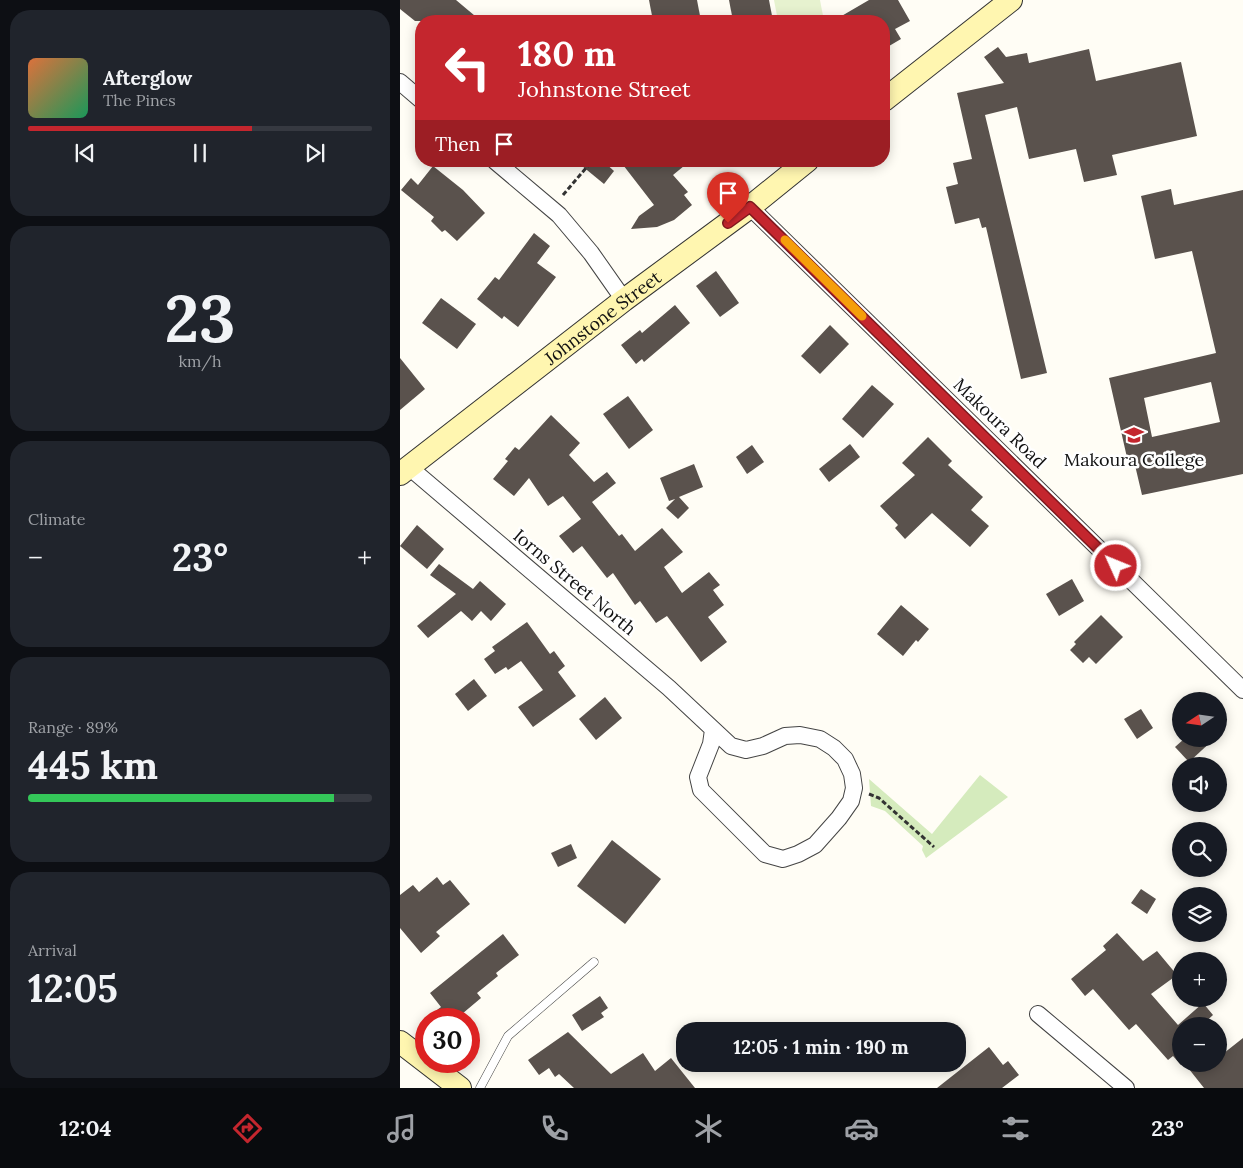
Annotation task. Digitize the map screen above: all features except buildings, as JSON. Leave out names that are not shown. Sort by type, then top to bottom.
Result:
[{"type":"street","points":[[890,95],[1011,0]]},
{"type":"street","points":[[400,82],[415,95]]},
{"type":"street","points":[[502,167],[559,215],[591,252],[624,300]]},
{"type":"street","name":"Johnstone Street","points":[[405,471],[624,300],[750,207],[800,167]]},
{"type":"street","name":"Makoura Road","points":[[750,207],[1243,690]]},
{"type":"street","name":"Iorns Street North","points":[[405,471],[669,688],[731,746],[746,750],[763,746],[785,736],[800,735],[820,739],[834,748],[845,759],[852,774],[854,788]]},
{"type":"street","points":[[713,730],[711,744],[698,777],[701,790],[764,854],[783,859],[815,845],[840,818],[851,801],[854,788]]},
{"type":"street","points":[[1038,1014],[1126,1088]]},
{"type":"street","points":[[400,1042],[460,1088]]},
{"type":"lane","points":[[480,1088],[508,1036],[594,962]]},
{"type":"path","points":[[551,208],[587,167]]},
{"type":"path","points":[[854,788],[879,798],[934,847]]},
{"type":"green space","points":[[774,0],[820,0],[823,15],[777,15]]},
{"type":"green space","points":[[980,775],[1008,797],[926,858],[922,850],[923,846],[885,811],[871,806],[869,779],[932,834]]},
{"type":"slow traffic","points":[[785,240],[862,316]]},
{"type":"place","name":"Makoura College","points":[[1134,435]]},
{"type":"route","points":[[728,223],[750,207],[1116,566]]}]
